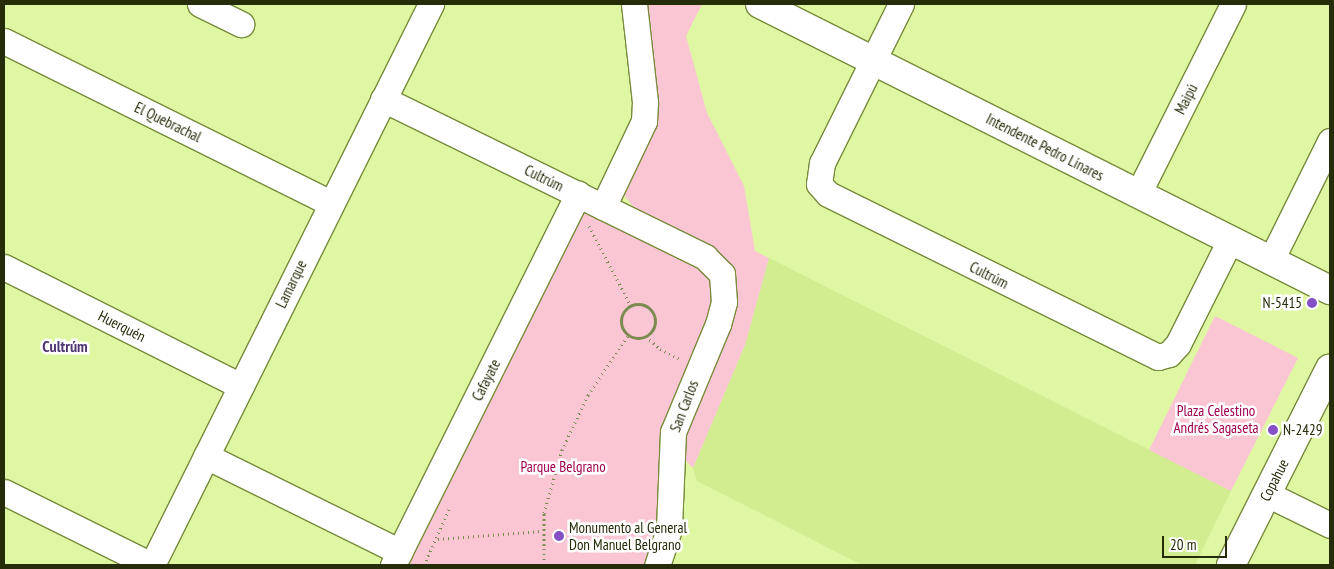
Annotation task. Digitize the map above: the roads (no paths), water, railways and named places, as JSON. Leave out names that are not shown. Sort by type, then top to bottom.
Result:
[{"type":"main road","name":"Intendente Pedro Linares","points":[[760,4],[1330,290]]},
{"type":"main road","name":"Copahue","points":[[1232,565],[1330,368]]},
{"type":"street","points":[[200,4],[241,24]]},
{"type":"street","name":"Lamarque","points":[[151,565],[431,4]]},
{"type":"street","points":[[596,216],[644,122],[645,102],[634,4]]},
{"type":"street","points":[[872,60],[900,4]]},
{"type":"street","name":"Maipú","points":[[1138,194],[1234,4]]},
{"type":"street","name":"El Quebrachal","points":[[4,41],[331,204]]},
{"type":"street","name":"Cultrúm","points":[[872,60],[822,163],[819,184],[833,197],[1152,356],[1164,357],[1178,344],[1230,240]]},
{"type":"street","name":"Cultrúm","points":[[383,99],[578,194],[596,216],[704,256]]},
{"type":"street","points":[[1270,260],[1330,142]]},
{"type":"street","name":"Cafayate","points":[[396,559],[578,194]]},
{"type":"street","name":"San Carlos","points":[[656,565],[669,529],[673,432],[718,324],[724,302],[722,274],[704,256]]},
{"type":"street","name":"Huerquén","points":[[4,267],[241,386]]},
{"type":"street","points":[[206,456],[396,559]]},
{"type":"street","points":[[4,492],[151,565]]},
{"type":"street","points":[[1267,494],[1330,526]]},
{"type":"place","name":"N-5415","points":[[1312,303]]},
{"type":"place","name":"N-2429","points":[[1273,430]]},
{"type":"place","name":"Monumento al General Don Manuel Belgrano","points":[[559,536]]},
{"type":"district","name":"Cultrúm","points":[[65,346]]},
{"type":"park label","name":"Plaza Celestino Andrés Sagaseta","points":[[1216,418]]},
{"type":"park label","name":"Parque Belgrano","points":[[563,467]]}]
